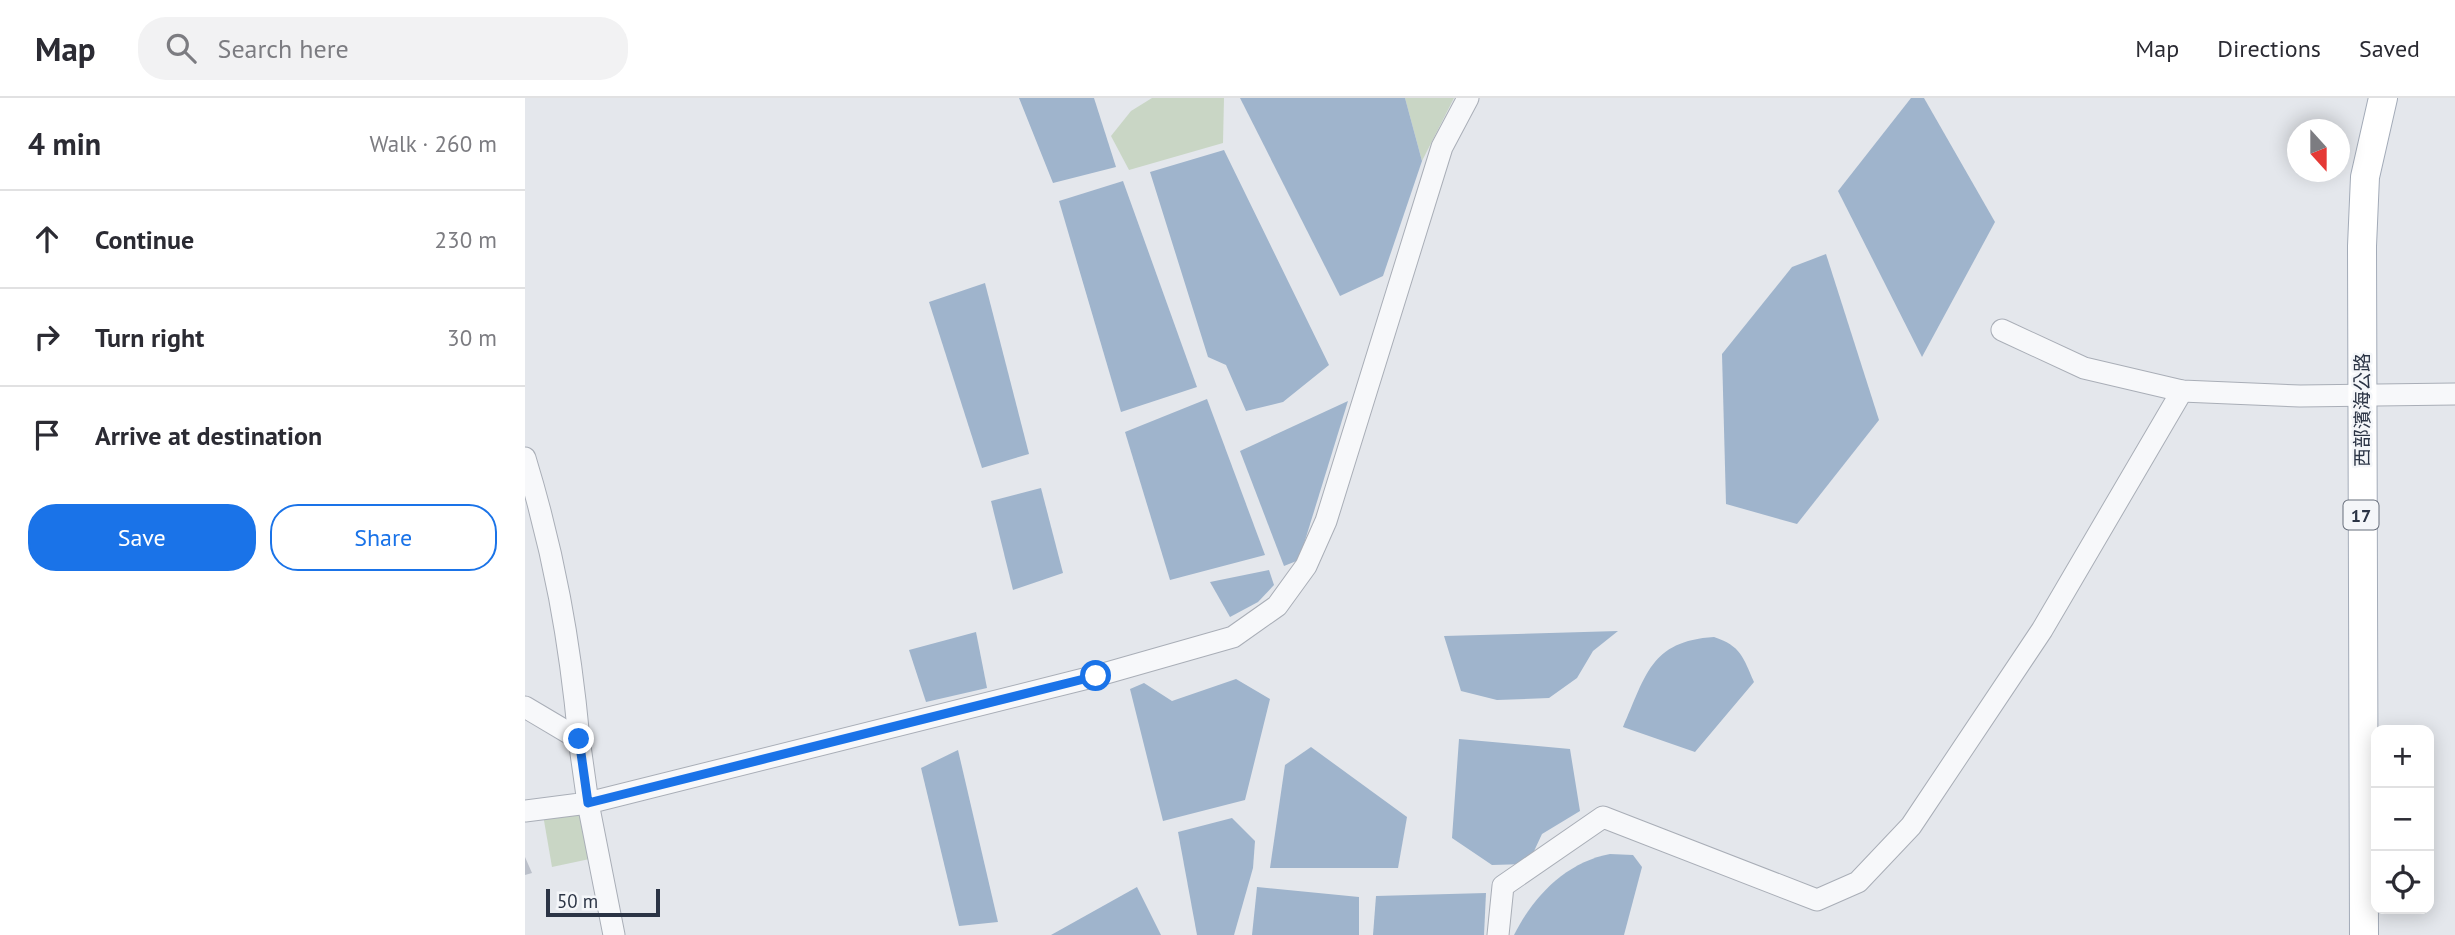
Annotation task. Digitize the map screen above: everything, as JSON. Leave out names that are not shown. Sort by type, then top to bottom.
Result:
[{"type":"main road","name":"西部濱海公路","points":[[2364,935],[2365,177],[2383,98]]},
{"type":"street","points":[[525,811],[588,803],[1096,676],[1233,637],[1254,625],[1277,606],[1293,586],[1306,566],[1326,521],[1442,147],[1468,98]]},
{"type":"street","points":[[2003,330],[2084,368],[2182,391],[2363,396],[2455,394]]},
{"type":"street","points":[[1499,935],[1503,886],[1602,817],[1817,900],[1858,882],[1911,826],[2042,630],[2182,391]]},
{"type":"street","points":[[525,458],[549,535],[572,660],[588,803],[614,935]]},
{"type":"street","points":[[525,707],[579,739]]},
{"type":"green space","points":[[1152,98],[1224,98],[1223,143],[1129,170],[1111,136],[1131,111]]},
{"type":"green space","points":[[1405,98],[1454,98],[1422,161]]},
{"type":"green space","points":[[588,803],[599,857],[552,867],[542,809]]},
{"type":"water","points":[[1019,98],[1094,98],[1116,167],[1053,183]]},
{"type":"water","points":[[1240,98],[1405,98],[1422,161],[1383,276],[1340,296]]},
{"type":"water","points":[[1911,98],[1924,98],[1995,222],[1922,357],[1838,191]]},
{"type":"water","points":[[1224,150],[1329,365],[1283,402],[1246,411],[1226,365],[1208,357],[1150,172]]},
{"type":"water","points":[[1123,181],[1197,387],[1121,412],[1059,201]]},
{"type":"water","points":[[1826,254],[1879,420],[1797,524],[1726,504],[1722,354],[1792,267]]},
{"type":"water","points":[[985,283],[1029,454],[982,468],[929,302]]},
{"type":"water","points":[[1207,399],[1265,555],[1170,580],[1125,432]]},
{"type":"water","points":[[1348,401],[1299,560],[1284,566],[1240,451]]},
{"type":"water","points":[[1041,488],[1063,573],[1013,590],[991,501]]},
{"type":"water","points":[[1269,570],[1274,585],[1258,602],[1230,617],[1210,582]]},
{"type":"water","points":[[1618,631],[1593,651],[1577,678],[1549,698],[1497,700],[1461,691],[1444,636]]},
{"type":"water","points":[[976,632],[987,688],[926,702],[909,650]]},
{"type":"water","points":[[1714,637],[1736,649],[1754,682],[1695,752],[1623,727],[1645,677],[1663,654],[1693,640]]},
{"type":"water","points":[[1236,679],[1270,699],[1245,800],[1163,821],[1130,689],[1144,683],[1172,701]]},
{"type":"water","points":[[1459,739],[1570,749],[1580,811],[1542,834],[1528,864],[1492,865],[1452,838]]},
{"type":"water","points":[[1311,747],[1407,817],[1398,868],[1270,868],[1285,765]]},
{"type":"water","points":[[958,750],[998,922],[959,926],[921,768]]},
{"type":"water","points":[[1232,818],[1255,841],[1253,868],[1234,935],[1197,935],[1178,832]]},
{"type":"water","points":[[1610,854],[1633,855],[1642,867],[1624,935],[1514,935],[1531,907],[1553,882],[1580,864]]},
{"type":"water","points":[[1137,887],[1161,935],[1051,935]]},
{"type":"water","points":[[1257,887],[1359,897],[1359,935],[1252,935]]},
{"type":"water","points":[[1486,893],[1484,935],[1373,935],[1376,896]]},
{"type":"building","points":[[525,857],[532,873],[525,875]]},
{"type":"route","points":[[579,739],[588,803],[1096,676]]}]
